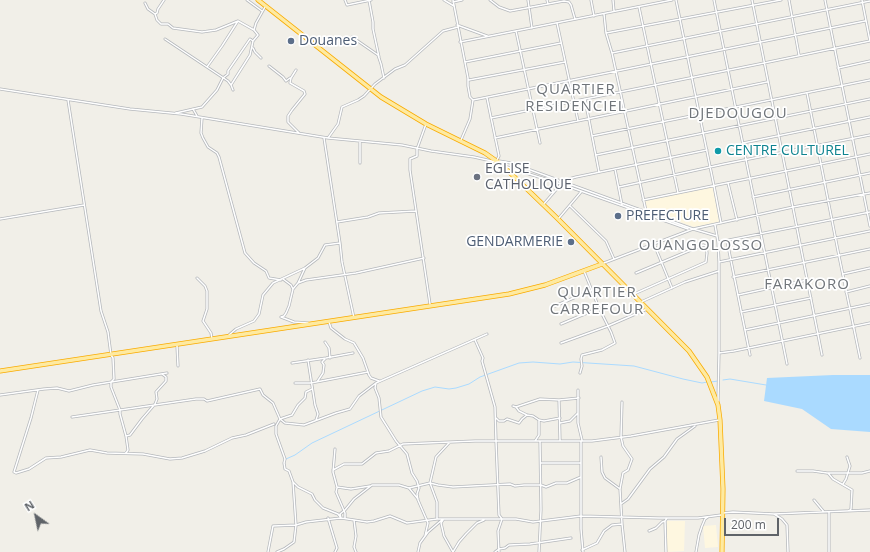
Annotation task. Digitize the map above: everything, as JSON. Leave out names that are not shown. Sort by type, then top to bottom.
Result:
[{"type":"highway","points":[[258,0],[370,89],[426,124],[460,140],[501,164],[558,219],[689,351],[706,377],[718,405],[720,420],[723,514],[722,552]]},
{"type":"highway","points":[[0,371],[519,292],[602,264]]},
{"type":"street","points":[[155,14],[164,0]]},
{"type":"street","points":[[247,0],[262,11]]},
{"type":"street","points":[[345,0],[347,5],[369,0],[373,29],[384,78]]},
{"type":"street","points":[[444,0],[454,6]]},
{"type":"street","points":[[460,140],[470,119],[473,100],[470,97],[453,1],[462,0]]},
{"type":"street","points":[[490,0],[499,7],[510,11],[567,1],[571,5],[575,20]]},
{"type":"street","points":[[528,0],[532,28]]},
{"type":"street","points":[[547,0],[548,4]]},
{"type":"street","points":[[591,0],[594,16]]},
{"type":"street","points":[[613,0],[614,11]]},
{"type":"street","points":[[460,42],[672,0]]},
{"type":"street","points":[[676,0],[721,223]]},
{"type":"street","points":[[714,0],[787,364]]},
{"type":"street","points":[[752,0],[774,119],[801,244],[822,355]]},
{"type":"street","points":[[606,33],[781,0]]},
{"type":"street","points":[[789,0],[799,55]]},
{"type":"street","points":[[825,0],[856,156],[869,212],[870,226]]},
{"type":"street","points":[[491,118],[655,84],[764,64],[799,55],[870,41],[862,1]]},
{"type":"street","points":[[612,53],[827,10],[862,1],[870,1]]},
{"type":"street","points":[[145,3],[148,9],[155,14],[157,20],[161,24],[168,24],[176,29],[200,32],[216,30],[238,21]]},
{"type":"street","points":[[254,30],[256,22],[266,6]]},
{"type":"street","points":[[640,7],[678,193]]},
{"type":"street","points":[[604,14],[606,33],[616,71],[642,200],[646,211]]},
{"type":"street","points":[[238,21],[254,30],[258,35],[253,40],[254,52],[261,58]]},
{"type":"street","points":[[207,67],[238,21]]},
{"type":"street","points":[[473,100],[865,21]]},
{"type":"street","points":[[557,23],[578,121]]},
{"type":"street","points":[[328,138],[338,124],[342,107],[364,96],[370,89],[395,69],[405,65],[443,31],[458,26],[488,36]]},
{"type":"street","points":[[516,31],[536,130],[540,142]]},
{"type":"street","points":[[352,37],[379,57]]},
{"type":"street","points":[[174,113],[202,107],[217,90],[223,78],[228,74],[228,71],[250,38],[253,40]]},
{"type":"street","points":[[165,39],[223,78],[231,84],[233,90]]},
{"type":"street","points":[[465,62],[561,43]]},
{"type":"street","points":[[231,84],[250,55],[253,44]]},
{"type":"street","points":[[838,68],[870,61]]},
{"type":"street","points":[[468,80],[565,62]]},
{"type":"street","points":[[269,66],[284,77],[286,81],[291,78],[296,70]]},
{"type":"street","points":[[291,78],[290,83],[304,91],[305,94],[288,116],[288,122],[299,133]]},
{"type":"street","points":[[592,136],[870,80]]},
{"type":"street","points":[[495,138],[767,82]]},
{"type":"street","points":[[0,89],[130,109],[174,113],[328,138],[394,144],[417,149],[474,157],[501,164],[621,202],[693,229],[717,236]]},
{"type":"street","points":[[807,93],[860,358]]},
{"type":"street","points":[[487,98],[498,156],[496,160],[510,163],[558,180],[561,183],[689,230]]},
{"type":"street","points":[[68,99],[101,311],[108,332],[111,355],[113,358],[114,379],[111,382],[111,386],[120,410],[126,436],[128,450],[126,453]]},
{"type":"street","points":[[585,99],[599,172]]},
{"type":"street","points":[[596,155],[870,99]]},
{"type":"street","points":[[193,109],[197,117]]},
{"type":"street","points":[[743,143],[870,117]]},
{"type":"street","points":[[202,118],[203,138],[208,147],[219,157],[245,253],[254,263],[267,272],[269,278],[282,279],[291,285],[293,289]]},
{"type":"street","points":[[426,124],[417,149],[417,156],[410,159],[411,181],[424,258],[430,306]]},
{"type":"street","points":[[619,187],[870,135]]},
{"type":"street","points":[[324,137],[345,275],[354,318]]},
{"type":"street","points":[[360,142],[360,163]]},
{"type":"street","points":[[543,205],[571,178],[707,150]]},
{"type":"street","points":[[642,200],[728,184],[785,170],[870,154]]},
{"type":"street","points":[[615,168],[622,206]]},
{"type":"street","points":[[753,197],[870,173]]},
{"type":"street","points":[[728,184],[737,220]]},
{"type":"street","points":[[558,219],[582,191]]},
{"type":"street","points":[[602,264],[689,230],[793,207],[870,193]]},
{"type":"street","points":[[0,219],[84,205]]},
{"type":"street","points":[[570,206],[606,241],[614,260]]},
{"type":"street","points":[[337,222],[368,217],[379,213],[416,211]]},
{"type":"street","points":[[718,242],[869,212]]},
{"type":"street","points":[[714,224],[718,242],[719,262],[718,405]]},
{"type":"street","points":[[719,262],[870,231]]},
{"type":"street","points":[[727,241],[733,277],[750,355]]},
{"type":"street","points":[[228,337],[236,329],[254,321],[259,314],[263,295],[273,283],[305,268],[318,258],[325,245],[340,243]]},
{"type":"street","points":[[654,244],[672,289]]},
{"type":"street","points":[[633,295],[706,262],[708,253],[706,246],[703,244],[636,273]]},
{"type":"street","points":[[733,277],[870,249]]},
{"type":"street","points":[[298,283],[306,280],[345,275],[424,258]]},
{"type":"street","points":[[305,268],[298,283],[293,289],[289,306],[284,316],[280,317],[294,322],[313,324]]},
{"type":"street","points":[[842,274],[870,268]]},
{"type":"street","points":[[640,302],[696,278],[719,270]]},
{"type":"street","points":[[580,373],[582,356],[613,346],[615,343],[584,271]]},
{"type":"street","points":[[197,278],[205,286],[207,291],[207,309],[203,321],[212,339]]},
{"type":"street","points":[[738,295],[807,280]]},
{"type":"street","points":[[846,292],[870,286]]},
{"type":"street","points":[[555,306],[592,290]]},
{"type":"street","points":[[741,312],[811,298]]},
{"type":"street","points":[[745,330],[870,304]]},
{"type":"street","points":[[561,324],[599,308]]},
{"type":"street","points":[[561,343],[608,326],[647,309]]},
{"type":"street","points":[[329,322],[331,328],[354,344],[363,358],[371,378],[379,381]]},
{"type":"street","points":[[719,353],[870,323]]},
{"type":"street","points":[[72,417],[196,399],[204,399],[207,402],[260,388],[263,395],[273,403],[280,419],[284,423],[304,425],[350,409],[359,396],[379,381],[487,334]]},
{"type":"street","points":[[474,340],[483,358],[482,361],[492,396],[496,418],[498,485],[500,515],[502,519],[498,531],[499,552]]},
{"type":"street","points":[[325,342],[329,348],[330,358]]},
{"type":"street","points":[[177,345],[178,366]]},
{"type":"street","points":[[292,363],[330,358],[353,353]]},
{"type":"street","points":[[317,382],[323,373],[324,365],[322,362],[326,358]]},
{"type":"street","points":[[308,360],[312,389],[318,414],[316,420]]},
{"type":"street","points":[[295,383],[311,383],[368,372]]},
{"type":"street","points":[[0,395],[57,388],[69,391],[166,373]]},
{"type":"street","points":[[126,436],[130,435],[155,404],[157,399],[156,392],[166,381],[166,377],[160,374]]},
{"type":"street","points":[[376,383],[375,388],[379,398],[381,417],[399,445],[407,454],[412,473],[419,486],[417,494],[418,500],[428,523],[425,536]]},
{"type":"street","points":[[278,552],[294,542],[296,525],[293,482],[284,463],[285,459],[276,434],[276,426],[280,419],[292,416],[298,405],[305,398],[306,392],[312,389]]},
{"type":"street","points":[[38,390],[14,473],[29,469],[46,458],[61,457],[90,450],[107,453],[143,454],[170,459],[182,458],[205,452],[232,438],[246,435],[274,424]]},
{"type":"street","points":[[578,390],[578,423],[581,441],[581,516],[583,551],[597,543],[604,531],[612,525],[622,524]]},
{"type":"street","points":[[516,407],[536,400],[579,398]]},
{"type":"street","points":[[559,400],[560,440]]},
{"type":"street","points":[[622,402],[623,446],[632,459],[628,470],[623,473],[620,489],[621,518],[625,552]]},
{"type":"street","points":[[513,406],[519,411],[539,420],[560,418]]},
{"type":"street","points":[[560,423],[570,422],[578,413]]},
{"type":"street","points":[[496,418],[499,421],[507,420],[519,424],[527,415]]},
{"type":"street","points":[[535,441],[539,435],[539,420]]},
{"type":"street","points":[[333,470],[344,464],[362,464],[376,453],[407,443],[560,440],[592,441],[720,420]]},
{"type":"street","points":[[621,504],[628,499],[650,469],[664,457],[678,439],[696,425]]},
{"type":"street","points":[[539,552],[541,521],[540,441]]},
{"type":"street","points":[[438,519],[437,502],[430,483],[436,457],[449,442]]},
{"type":"street","points":[[335,449],[333,470],[337,487],[336,492],[345,513],[345,518]]},
{"type":"street","points":[[601,457],[602,472],[605,478],[620,489]]},
{"type":"street","points":[[843,484],[850,466],[848,457]]},
{"type":"street","points":[[540,463],[581,463]]},
{"type":"street","points":[[797,471],[827,473],[870,471]]},
{"type":"street","points":[[827,473],[852,490],[851,509],[849,511]]},
{"type":"street","points":[[337,487],[351,490],[372,486],[399,485],[410,488],[430,483],[454,487],[510,484],[515,486],[541,485],[546,487],[556,483],[567,483],[581,477]]},
{"type":"street","points":[[293,482],[298,487],[312,494],[315,500],[323,508],[338,514],[340,518]]},
{"type":"street","points":[[340,518],[340,514],[354,499],[372,486]]},
{"type":"street","points":[[410,488],[418,500]]},
{"type":"street","points":[[814,500],[824,512]]},
{"type":"street","points":[[268,552],[273,526],[296,525],[328,518],[374,521],[390,516],[407,523],[438,519],[516,519],[533,522],[581,516],[621,518],[698,518],[733,512],[774,514],[870,510]]},
{"type":"street","points":[[829,512],[829,552]]},
{"type":"street","points":[[774,514],[782,519],[787,525],[788,552]]},
{"type":"street","points":[[697,552],[699,535],[702,526],[705,519],[710,516]]},
{"type":"street","points":[[328,518],[337,548],[335,552]]},
{"type":"street","points":[[649,531],[656,528],[667,518]]},
{"type":"street","points":[[418,552],[420,543],[431,528],[443,519]]},
{"type":"street","points":[[443,519],[442,523],[444,536],[453,552],[466,534],[477,523],[486,519]]},
{"type":"street","points":[[354,520],[356,536],[354,548],[356,552]]},
{"type":"street","points":[[665,521],[666,552]]},
{"type":"street","points":[[495,552],[509,545],[530,544],[571,538]]},
{"type":"shaded area","points":[[713,187],[719,222],[694,227],[647,210],[644,201]]},
{"type":"shaded area","points":[[667,521],[685,521],[684,552],[667,552]]},
{"type":"shaded area","points":[[716,525],[718,547],[705,548],[703,526]]},
{"type":"water","points":[[870,375],[870,432],[831,429],[802,409],[764,401],[767,378]]},
{"type":"waterway","points":[[286,459],[295,455],[312,443],[422,391],[435,387],[449,389],[456,388],[469,384],[480,377],[519,363],[533,362],[560,364],[573,362],[634,366],[683,379],[702,383],[707,382]]},
{"type":"waterway","points":[[723,380],[730,379],[766,385]]},
{"type":"waterway","points":[[711,382],[718,381]]},
{"type":"place","name":"Douanes","points":[[291,41]]},
{"type":"place","name":"CENTRE CULTUREL","points":[[718,151]]},
{"type":"place","name":"EGLISE CATHOLIQUE","points":[[477,177]]},
{"type":"place","name":"PREFECTURE","points":[[618,216]]},
{"type":"place","name":"GENDARMERIE","points":[[571,242]]},
{"type":"district","name":"QUARTIER RESIDENCIEL","points":[[576,98]]},
{"type":"district","name":"DJEDOUGOU","points":[[738,114]]},
{"type":"district","name":"OUANGOLOSSO","points":[[701,246]]},
{"type":"district","name":"FARAKORO","points":[[807,285]]},
{"type":"district","name":"QUARTIER CARREFOUR","points":[[597,302]]}]
